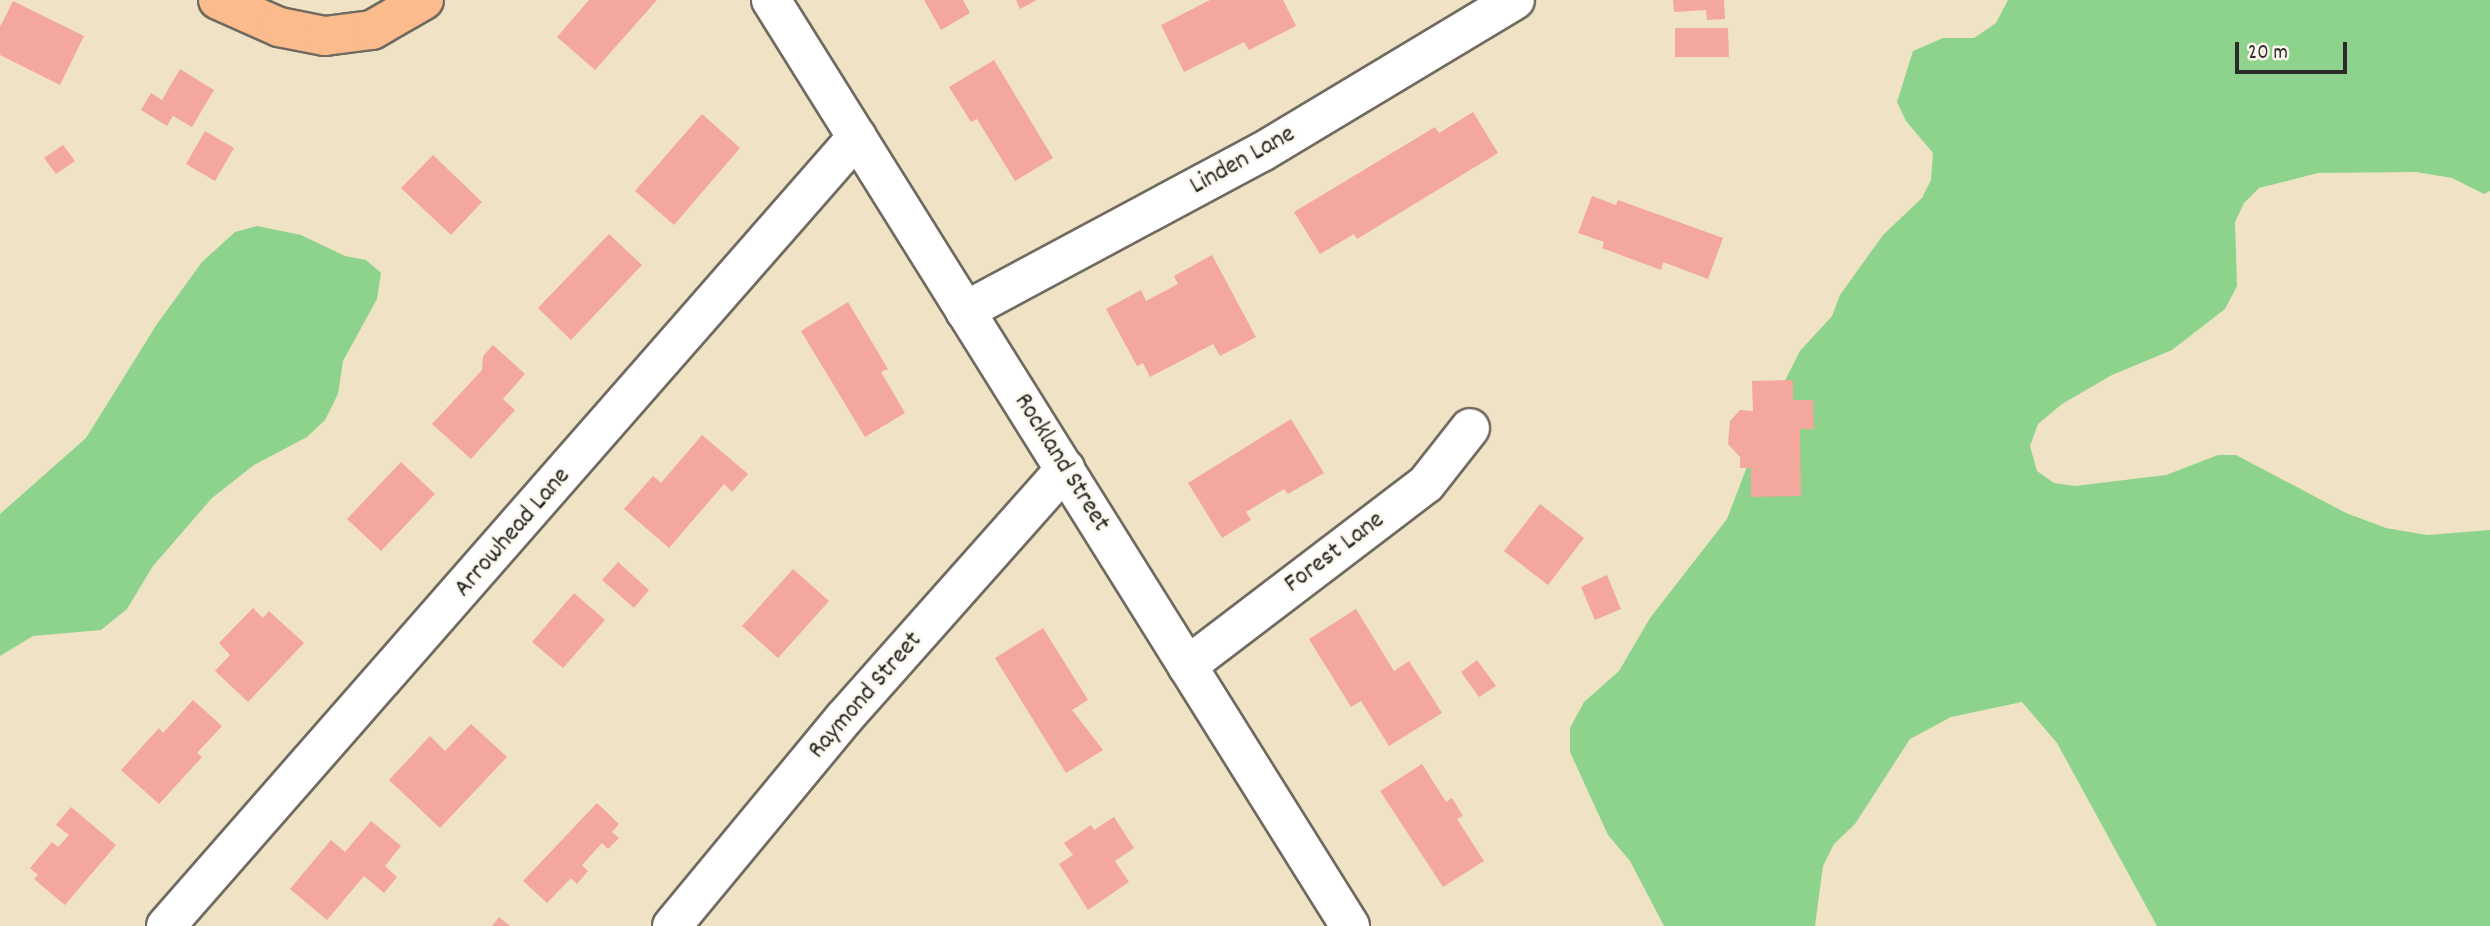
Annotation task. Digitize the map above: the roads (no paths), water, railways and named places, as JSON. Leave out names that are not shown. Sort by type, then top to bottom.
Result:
[{"type":"main road","points":[[218,0],[279,27],[346,36],[372,30],[424,0]]},
{"type":"street","name":"Rockland Street","points":[[771,0],[1350,926]]},
{"type":"street","name":"Linden Lane","points":[[965,311],[1262,152],[1515,0]]},
{"type":"street","name":"Arrowhead Lane","points":[[166,926],[857,137]]},
{"type":"street","name":"Forest Lane","points":[[1187,666],[1426,484],[1470,428]]},
{"type":"street","name":"Raymond Street","points":[[672,926],[845,717],[1065,469]]}]
